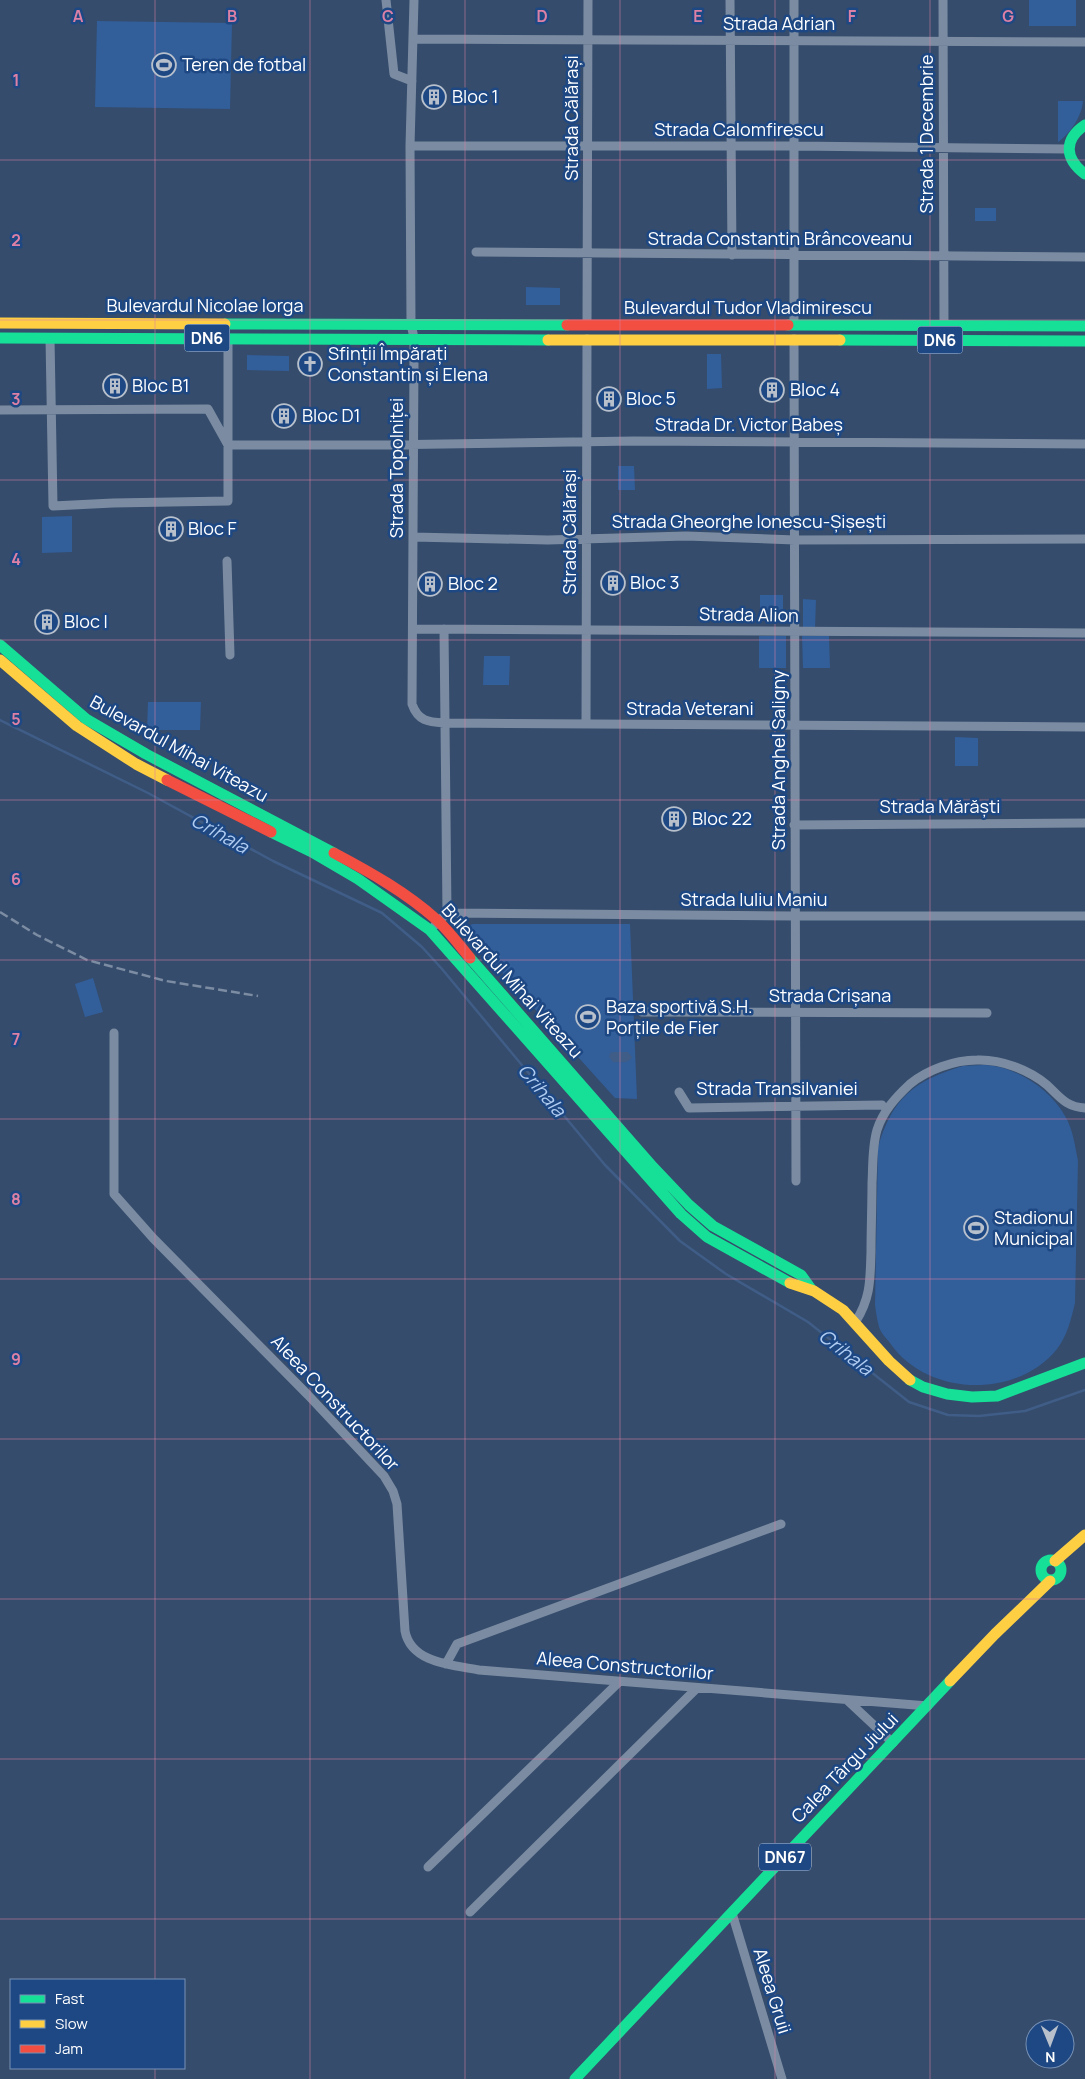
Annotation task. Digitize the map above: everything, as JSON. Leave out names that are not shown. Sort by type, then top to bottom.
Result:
[{"type":"main road","points":[[1085,124],[1072,135],[1068,150],[1073,164],[1085,174]]},
{"type":"main road","name":"Bulevardul Nicolae Iorga","points":[[0,323],[411,324]]},
{"type":"main road","name":"Bulevardul Tudor Vladimirescu","points":[[411,324],[1085,326]]},
{"type":"main road","name":"Bulevardul Nicolae Iorga","points":[[0,338],[414,338]]},
{"type":"main road","name":"Bulevardul Tudor Vladimirescu","points":[[414,338],[1085,341]]},
{"type":"main road","name":"Bulevardul Mihai Viteazu","points":[[0,645],[86,719],[255,817]]},
{"type":"main road","name":"Bulevardul Mihai Viteazu","points":[[0,660],[24,683],[94,738],[143,768],[255,817],[364,869],[408,898],[681,1214],[707,1237],[795,1285],[810,1289],[841,1308],[856,1321],[903,1374],[918,1384],[949,1395],[982,1398],[997,1396],[1085,1363]]},
{"type":"main road","name":"DN67","points":[[1058,1564],[1049,1560],[1044,1564],[1041,1569],[1046,1578],[1059,1577],[1058,1564],[1085,1537]]},
{"type":"main road","name":"Calea Târgu Jiului","points":[[574,2079],[996,1634],[1046,1578]]},
{"type":"street","points":[[386,0],[394,74],[412,81]]},
{"type":"street","name":"Strada Topolniței","points":[[414,0],[410,146],[411,324],[414,338],[412,704],[415,713],[427,722],[444,723]]},
{"type":"street","name":"Strada Călărași","points":[[587,325],[588,0]]},
{"type":"street","points":[[730,0],[732,254]]},
{"type":"street","points":[[794,0],[794,325]]},
{"type":"street","name":"Strada 1 Decembrie","points":[[943,0],[944,327]]},
{"type":"street","name":"Strada Adrian","points":[[413,39],[1085,42]]},
{"type":"street","name":"Strada Calomfirescu","points":[[410,146],[795,146],[1068,150]]},
{"type":"street","name":"Strada Constantin Brâncoveanu","points":[[476,252],[1085,257]]},
{"type":"street","points":[[50,338],[54,506],[228,501],[228,338]]},
{"type":"street","name":"Strada Călărași","points":[[586,724],[588,538],[586,441],[587,339]]},
{"type":"street","name":"Strada Anghel Saligny","points":[[794,339],[796,1181]]},
{"type":"street","points":[[0,410],[208,409],[228,445]]},
{"type":"street","name":"Strada Dr. Victor Babeș","points":[[228,445],[413,445],[586,441],[1085,444]]},
{"type":"street","name":"Strada Gheorghe Ionescu-Șișești","points":[[413,537],[548,540],[686,536],[795,540],[1085,539]]},
{"type":"street","points":[[227,561],[230,655]]},
{"type":"street","name":"Strada Alion","points":[[412,630],[586,629],[1085,633]]},
{"type":"street","points":[[434,926],[447,913],[444,630]]},
{"type":"street","name":"Strada Veterani","points":[[444,723],[1085,727]]},
{"type":"street","name":"Strada Mărăști","points":[[794,825],[1085,823]]},
{"type":"street","name":"Strada Iuliu Maniu","points":[[447,913],[1085,916]]},
{"type":"street","name":"Strada Crișana","points":[[642,1012],[987,1013]]},
{"type":"street","name":"Aleea Constructorilor","points":[[114,1033],[114,1194],[153,1238],[308,1395],[384,1476],[393,1491],[397,1504],[407,1641],[412,1647],[421,1654],[446,1664],[478,1670],[928,1706]]},
{"type":"street","points":[[856,1321],[866,1303],[870,1285],[873,1153],[877,1130],[886,1112],[898,1095],[917,1078],[956,1062],[969,1060],[995,1061],[1032,1075],[1047,1085],[1068,1104],[1085,1108]]},
{"type":"street","name":"Strada Transilvaniei","points":[[679,1092],[689,1108],[882,1105]]},
{"type":"street","points":[[446,1664],[457,1644],[780,1524]]},
{"type":"street","points":[[428,1867],[619,1682]]},
{"type":"street","points":[[470,1912],[697,1688]]},
{"type":"street","points":[[848,1700],[893,1743]]},
{"type":"street","name":"Aleea Gruii","points":[[732,1913],[782,2079]]},
{"type":"shaded area","points":[[1029,0],[1076,0],[1076,26],[1029,26]]},
{"type":"shaded area","name":"Teren de fotbal","points":[[97,21],[232,23],[230,109],[95,107]]},
{"type":"shaded area","points":[[1058,101],[1083,101],[1075,124],[1058,142]]},
{"type":"shaded area","points":[[975,208],[996,208],[996,221],[975,221]]},
{"type":"shaded area","points":[[526,287],[560,288],[560,305],[526,305]]},
{"type":"shaded area","points":[[707,354],[721,354],[722,388],[707,389]]},
{"type":"shaded area","points":[[247,355],[289,356],[289,371],[247,370]]},
{"type":"shaded area","points":[[618,466],[634,466],[635,490],[618,490]]},
{"type":"shaded area","points":[[72,516],[72,552],[42,553],[42,517]]},
{"type":"shaded area","points":[[760,595],[783,595],[783,619],[760,619]]},
{"type":"shaded area","points":[[803,599],[816,600],[815,629],[803,629]]},
{"type":"shaded area","points":[[759,636],[786,636],[786,668],[759,668]]},
{"type":"shaded area","points":[[802,636],[829,636],[830,668],[803,668]]},
{"type":"shaded area","points":[[484,656],[510,656],[509,685],[483,685]]},
{"type":"shaded area","points":[[148,702],[201,702],[200,730],[147,730]]},
{"type":"shaded area","points":[[955,737],[978,738],[978,766],[955,766]]},
{"type":"shaded area","name":"Baza sportivă S.H. Porțile de Fier","points":[[630,924],[637,1099],[615,1098],[469,936],[468,930],[470,925]]},
{"type":"shaded area","points":[[93,978],[103,1012],[85,1017],[75,984]]},
{"type":"shaded area","points":[[628,1052],[632,1057],[627,1062],[613,1062],[609,1057],[610,1053]]},
{"type":"shaded area","name":"Stadionul Municipal","points":[[986,1065],[1015,1072],[1044,1091],[1052,1098],[1068,1121],[1078,1161],[1075,1303],[1063,1339],[1057,1349],[1040,1366],[1019,1377],[996,1383],[972,1385],[948,1382],[926,1373],[906,1361],[881,1331],[875,1305],[878,1147],[884,1130],[891,1115],[908,1093],[931,1078],[963,1066]]},
{"type":"waterway","name":"Crihala","points":[[0,720],[148,793],[273,861],[382,913],[422,947],[442,969],[605,1165],[680,1241],[726,1274],[808,1322],[909,1402],[948,1415],[979,1416],[1025,1411],[1085,1390]]},
{"type":"railway","points":[[0,912],[37,935],[87,960],[166,981],[258,996]]},
{"type":"traffic: fast","points":[[1085,125],[1073,137],[1069,150],[1073,162],[1085,174]]},
{"type":"traffic: fast","points":[[225,324],[567,325]]},
{"type":"traffic: fast","points":[[788,325],[1085,326]]},
{"type":"traffic: fast","points":[[0,338],[548,340]]},
{"type":"traffic: fast","points":[[840,340],[1085,341]]},
{"type":"traffic: fast","points":[[0,645],[86,719],[146,754],[334,853]]},
{"type":"traffic: fast","points":[[271,832],[312,852],[358,879],[430,930],[681,1214],[707,1237],[790,1283]]},
{"type":"traffic: fast","points":[[470,958],[653,1167],[689,1205],[713,1226],[801,1275],[811,1289]]},
{"type":"traffic: fast","points":[[910,1380],[923,1387],[947,1394],[972,1397],[997,1396],[1085,1363]]},
{"type":"traffic: fast","points":[[1051,1560],[1058,1563],[1061,1570],[1058,1577],[1051,1580],[1044,1577],[1041,1570],[1044,1563],[1051,1560]]},
{"type":"traffic: fast","points":[[575,2079],[950,1681]]},
{"type":"traffic: slow","points":[[0,323],[225,324]]},
{"type":"traffic: slow","points":[[548,340],[840,340]]},
{"type":"traffic: slow","points":[[0,660],[77,726],[136,764],[167,780]]},
{"type":"traffic: slow","points":[[790,1283],[814,1291],[843,1310],[889,1361],[910,1380]]},
{"type":"traffic: slow","points":[[1055,1561],[1085,1535]]},
{"type":"traffic: slow","points":[[950,1681],[1050,1581]]},
{"type":"traffic: jam","points":[[567,325],[788,325]]},
{"type":"traffic: jam","points":[[167,780],[271,832]]},
{"type":"traffic: jam","points":[[334,853],[388,884],[425,910],[446,929],[470,958]]},
{"type":"place","name":"Teren de fotbal","points":[[164,65]]},
{"type":"place","name":"Bloc 1","points":[[434,97]]},
{"type":"place","name":"Sfinții Împărați Constantin și Elena","points":[[310,364]]},
{"type":"place","name":"Bloc B1","points":[[115,386]]},
{"type":"place","name":"Bloc 4","points":[[772,390]]},
{"type":"place","name":"Bloc 5","points":[[609,399]]},
{"type":"place","name":"Bloc D1","points":[[284,416]]},
{"type":"place","name":"Bloc F","points":[[171,529]]},
{"type":"place","name":"Bloc 3","points":[[613,583]]},
{"type":"place","name":"Bloc 2","points":[[430,584]]},
{"type":"place","name":"Bloc I","points":[[47,622]]},
{"type":"place","name":"Bloc 22","points":[[674,819]]},
{"type":"place","name":"Baza sportivă S.H. Porțile de Fier","points":[[588,1017]]},
{"type":"place","name":"Stadionul Municipal","points":[[976,1228]]}]
